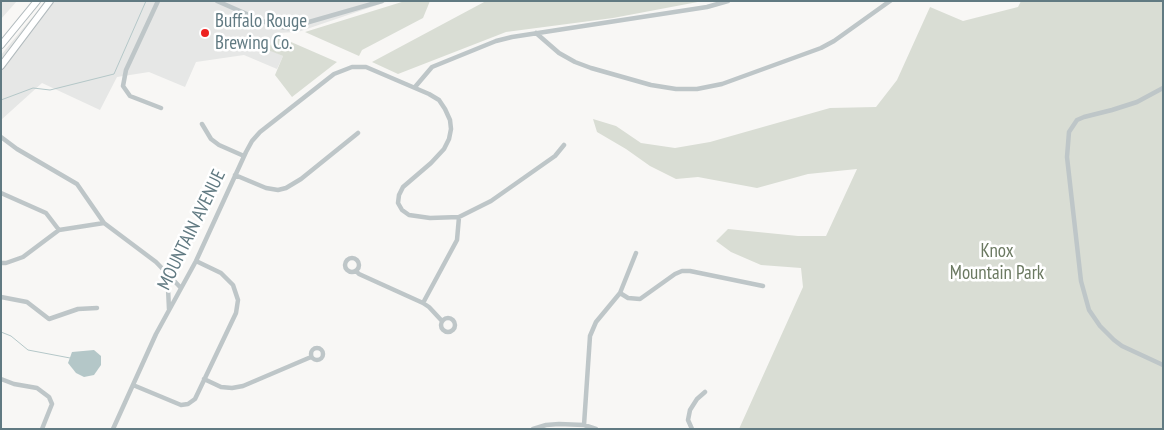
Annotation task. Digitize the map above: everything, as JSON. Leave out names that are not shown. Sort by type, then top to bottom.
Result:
[{"type":"main road","points":[[1,46],[37,1]]},
{"type":"main road","points":[[1,66],[50,1]]},
{"type":"street","points":[[158,1],[126,70],[123,86],[130,96],[161,108]]},
{"type":"street","points":[[217,1],[230,4],[268,24],[283,28],[294,28],[382,1]]},
{"type":"street","points":[[564,145],[555,156],[492,201],[459,217],[430,218],[409,215],[402,210],[398,203],[403,187],[431,163],[444,149],[450,139],[450,120],[445,109],[438,100],[415,87],[432,67],[496,41],[707,7],[728,1]]},
{"type":"street","points":[[536,34],[560,53],[575,62],[591,68],[651,85],[676,89],[697,89],[722,84],[821,48],[834,41],[890,1]]},
{"type":"street","name":"MOUNTAIN AVENUE","points":[[113,429],[156,334],[196,261],[252,141],[260,132],[334,74],[352,67],[366,67],[415,87]]},
{"type":"street","points":[[1163,88],[1125,106],[1084,116],[1078,120],[1070,132],[1067,157],[1081,281],[1089,310],[1100,326],[1122,346],[1163,365]]},
{"type":"street","points":[[202,124],[211,139],[219,145],[244,156]]},
{"type":"street","points":[[235,175],[266,188],[278,190],[286,188],[301,179],[358,133]]},
{"type":"street","points":[[1,137],[17,149],[77,184],[104,223],[156,262],[181,288]]},
{"type":"street","points":[[1,193],[46,213],[59,230]]},
{"type":"street","points":[[423,303],[457,240],[459,217]]},
{"type":"street","points":[[1,263],[23,257],[59,230],[104,223]]},
{"type":"street","points":[[584,425],[590,336],[596,322],[620,293],[636,253]]},
{"type":"street","points":[[133,384],[181,405],[188,404],[195,399],[236,313],[238,300],[233,285],[221,273],[196,261]]},
{"type":"street","points":[[164,271],[168,288],[169,310]]},
{"type":"street","points":[[356,271],[423,303],[442,321]]},
{"type":"street","points":[[620,293],[628,298],[640,299],[670,277],[682,271],[763,286]]},
{"type":"street","points":[[1,297],[27,302],[49,319],[78,309],[97,308]]},
{"type":"street","points":[[204,380],[221,387],[232,388],[242,386],[311,357]]},
{"type":"street","points":[[1,378],[14,384],[38,388],[49,397],[52,404],[42,429]]},
{"type":"street","points":[[692,429],[688,420],[690,410],[696,400],[705,392]]},
{"type":"street","points":[[533,429],[546,425],[584,425],[596,429]]},
{"type":"shaded area","points":[[1,1],[17,1],[1,19]]},
{"type":"shaded area","points":[[52,1],[389,1],[298,32],[276,33],[268,49],[283,56],[277,69],[244,55],[196,62],[185,87],[149,72],[117,77],[100,110],[42,83],[1,120],[1,55],[30,20]]},
{"type":"shaded area","points":[[94,350],[101,356],[101,365],[94,375],[84,377],[76,373],[68,363],[72,352]]},
{"type":"green space","points":[[405,1],[430,1],[423,18],[362,50],[359,56],[305,32]]},
{"type":"green space","points":[[486,1],[703,1],[613,18],[506,32],[398,74],[372,62]]},
{"type":"green space","name":"Knox Mountain Park","points":[[1021,1],[1163,1],[1163,429],[739,429],[803,287],[801,268],[761,265],[731,252],[716,241],[728,229],[798,236],[826,236],[857,169],[808,174],[757,188],[698,177],[676,179],[650,166],[597,132],[593,119],[616,126],[641,143],[675,148],[710,142],[830,108],[876,107],[897,80],[930,7],[963,21],[1018,7]]},
{"type":"green space","points":[[275,35],[337,62],[292,97],[275,75],[283,56],[268,50]]},
{"type":"waterway","points":[[1,100],[33,88],[50,90],[114,74],[146,1]]},
{"type":"waterway","points":[[1,332],[11,336],[28,350],[70,358]]},
{"type":"place","name":"Buffalo Rouge Brewing Co.","points":[[205,33]]}]
